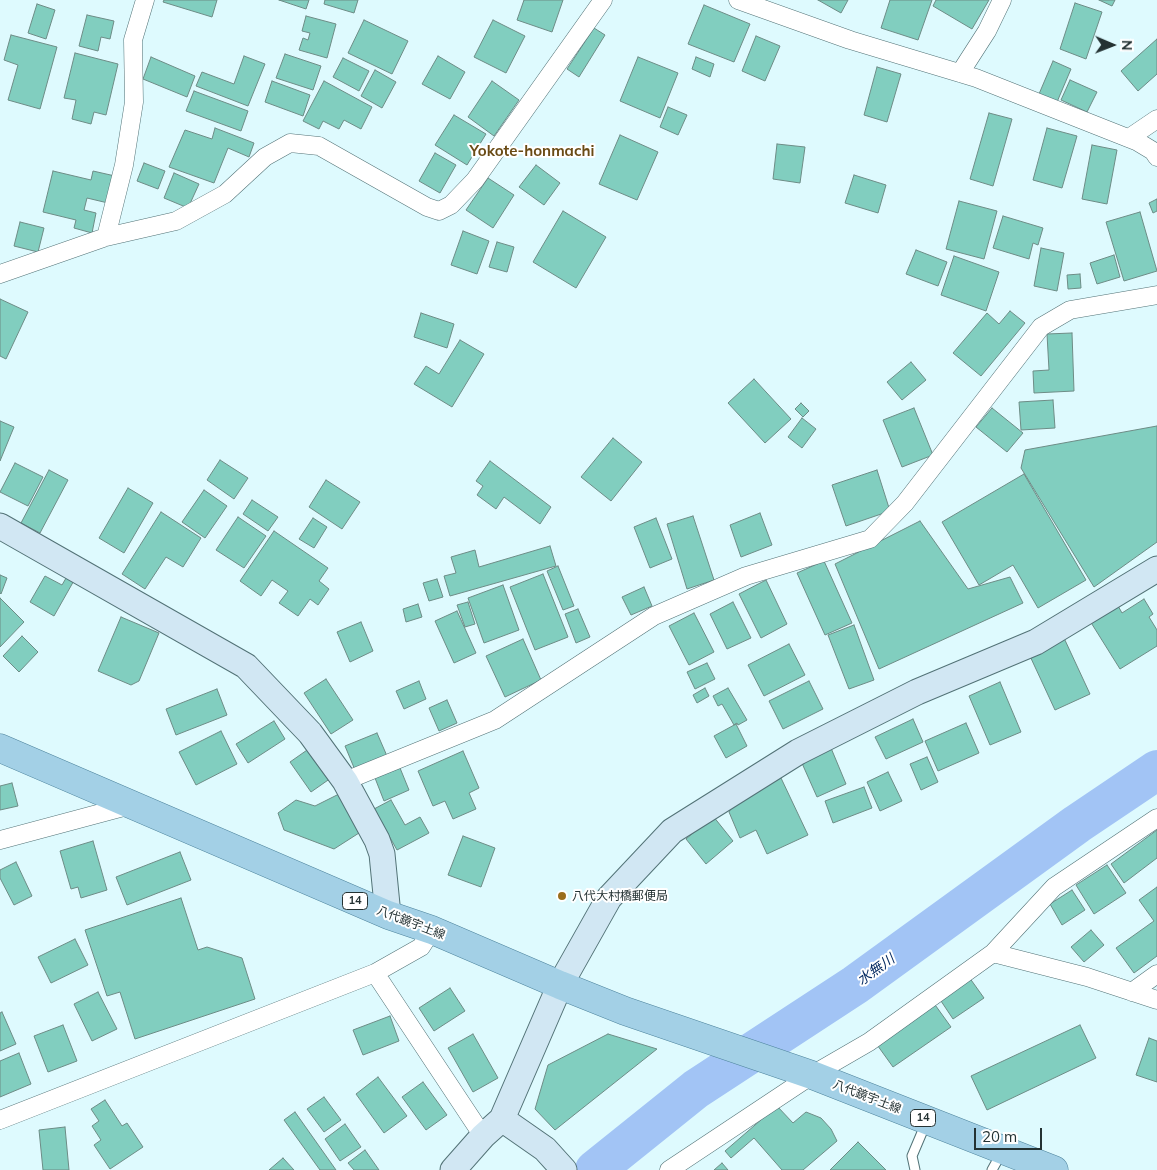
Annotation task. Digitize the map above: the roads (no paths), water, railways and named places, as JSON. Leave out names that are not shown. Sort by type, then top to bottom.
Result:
[{"type":"main road","name":"八代鏡宇土線","points":[[0,748],[388,915],[432,930],[560,986],[625,1011],[802,1071],[927,1120],[998,1160],[1054,1170]]},
{"type":"street","points":[[106,237],[124,165],[134,102],[133,40],[145,0]]},
{"type":"street","points":[[0,274],[106,237],[176,221],[225,194],[265,157],[290,144],[319,146],[427,207],[439,211],[451,205],[475,180],[603,0]]},
{"type":"street","points":[[738,0],[850,40],[976,78],[1129,138],[1153,151],[1157,157]]},
{"type":"street","points":[[960,73],[987,31],[1002,0]]},
{"type":"street","points":[[1129,138],[1157,119]]},
{"type":"street","points":[[345,781],[495,720],[654,616],[746,576],[870,539],[905,503],[1041,327],[1070,310],[1157,295]]},
{"type":"street","points":[[0,526],[246,666],[310,733],[345,781],[377,840],[382,854],[388,915]]},
{"type":"street","points":[[453,1170],[483,1136],[502,1119],[560,986],[609,898],[672,832],[798,752],[917,692],[1036,642],[1157,569]]},
{"type":"street","points":[[0,840],[130,805]]},
{"type":"street","points":[[669,1170],[802,1071],[869,1042],[993,953],[1054,887],[1157,818]]},
{"type":"street","points":[[0,1120],[374,973],[421,947],[432,930]]},
{"type":"street","points":[[993,953],[1087,977],[1157,1000]]},
{"type":"street","points":[[374,973],[483,1136]]},
{"type":"street","points":[[1132,992],[1157,974]]},
{"type":"street","points":[[502,1119],[545,1148],[564,1170]]},
{"type":"lane","points":[[915,1170],[912,1156],[927,1120]]},
{"type":"waterway","name":"水無川","points":[[595,1170],[696,1089],[855,985],[1077,824],[1157,770]]},
{"type":"place","name":"八代大村橋郵便局","points":[[562,896]]},
{"type":"district","name":"Yokote-honmachi","points":[[532,151]]}]
